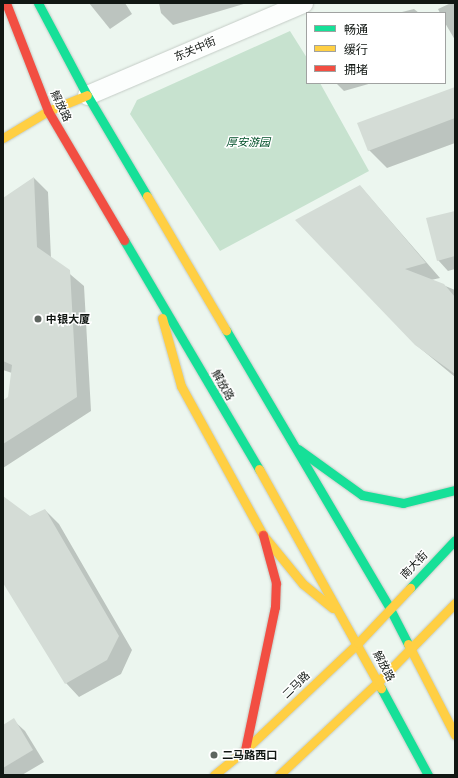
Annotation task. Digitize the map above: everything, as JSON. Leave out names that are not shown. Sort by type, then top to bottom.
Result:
[{"type":"main road","name":"解放路","points":[[6,3],[48,111],[299,537],[340,614],[358,643],[428,775]]},
{"type":"main road","points":[[38,3],[87,95],[298,448],[389,607],[412,648],[455,735]]},
{"type":"main road","points":[[3,138],[48,111],[87,95]]},
{"type":"main road","points":[[156,292],[181,386],[263,535],[304,584],[340,614]]},
{"type":"main road","points":[[298,448],[362,495],[403,503],[455,490]]},
{"type":"main road","points":[[245,750],[275,607],[276,583],[263,535]]},
{"type":"main road","name":"南大街","points":[[389,607],[455,540]]},
{"type":"main road","points":[[279,775],[412,648],[455,603]]},
{"type":"main road","name":"二马路","points":[[214,775],[245,750],[358,643],[389,607]]},
{"type":"street","name":"东关中街","points":[[87,95],[303,3]]},
{"type":"green space","name":"厚安游园","points":[[290,31],[306,56],[306,84],[321,84],[369,171],[220,251],[130,114],[137,100]]},
{"type":"building","points":[[455,87],[455,118],[368,151],[357,123]]},
{"type":"building","name":"中银大厦","points":[[34,177],[37,247],[70,270],[77,397],[3,444],[3,400],[8,397],[12,365],[3,361],[3,198]]},
{"type":"building","points":[[360,185],[426,263],[405,269],[444,284],[455,297],[455,374],[415,345],[295,220]]},
{"type":"building","points":[[455,211],[455,256],[437,261],[426,218]]},
{"type":"building","points":[[3,496],[30,516],[45,509],[119,636],[107,660],[65,684],[3,583]]},
{"type":"building","points":[[14,718],[33,750],[3,768],[3,725]]},
{"type":"traffic: fast","points":[[38,3],[87,95],[147,196]]},
{"type":"traffic: fast","points":[[124,240],[259,469]]},
{"type":"traffic: fast","points":[[226,330],[389,607],[408,644]]},
{"type":"traffic: fast","points":[[298,449],[362,495],[403,503],[455,490]]},
{"type":"traffic: fast","points":[[410,588],[455,540]]},
{"type":"traffic: fast","points":[[381,688],[428,775]]},
{"type":"traffic: slow","points":[[3,138],[48,111],[87,95]]},
{"type":"traffic: slow","points":[[147,196],[226,330]]},
{"type":"traffic: slow","points":[[162,318],[181,386],[263,535],[303,584],[333,608]]},
{"type":"traffic: slow","points":[[259,469],[381,688]]},
{"type":"traffic: slow","points":[[214,775],[245,750],[358,643],[410,588]]},
{"type":"traffic: slow","points":[[279,775],[379,681],[455,603]]},
{"type":"traffic: slow","points":[[408,644],[455,735]]},
{"type":"traffic: jam","points":[[6,3],[48,111],[124,240]]},
{"type":"traffic: jam","points":[[245,750],[275,607],[276,583],[263,535]]},
{"type":"place","name":"中银大厦","points":[[38,319]]},
{"type":"place","name":"二马路西口","points":[[214,755]]}]
